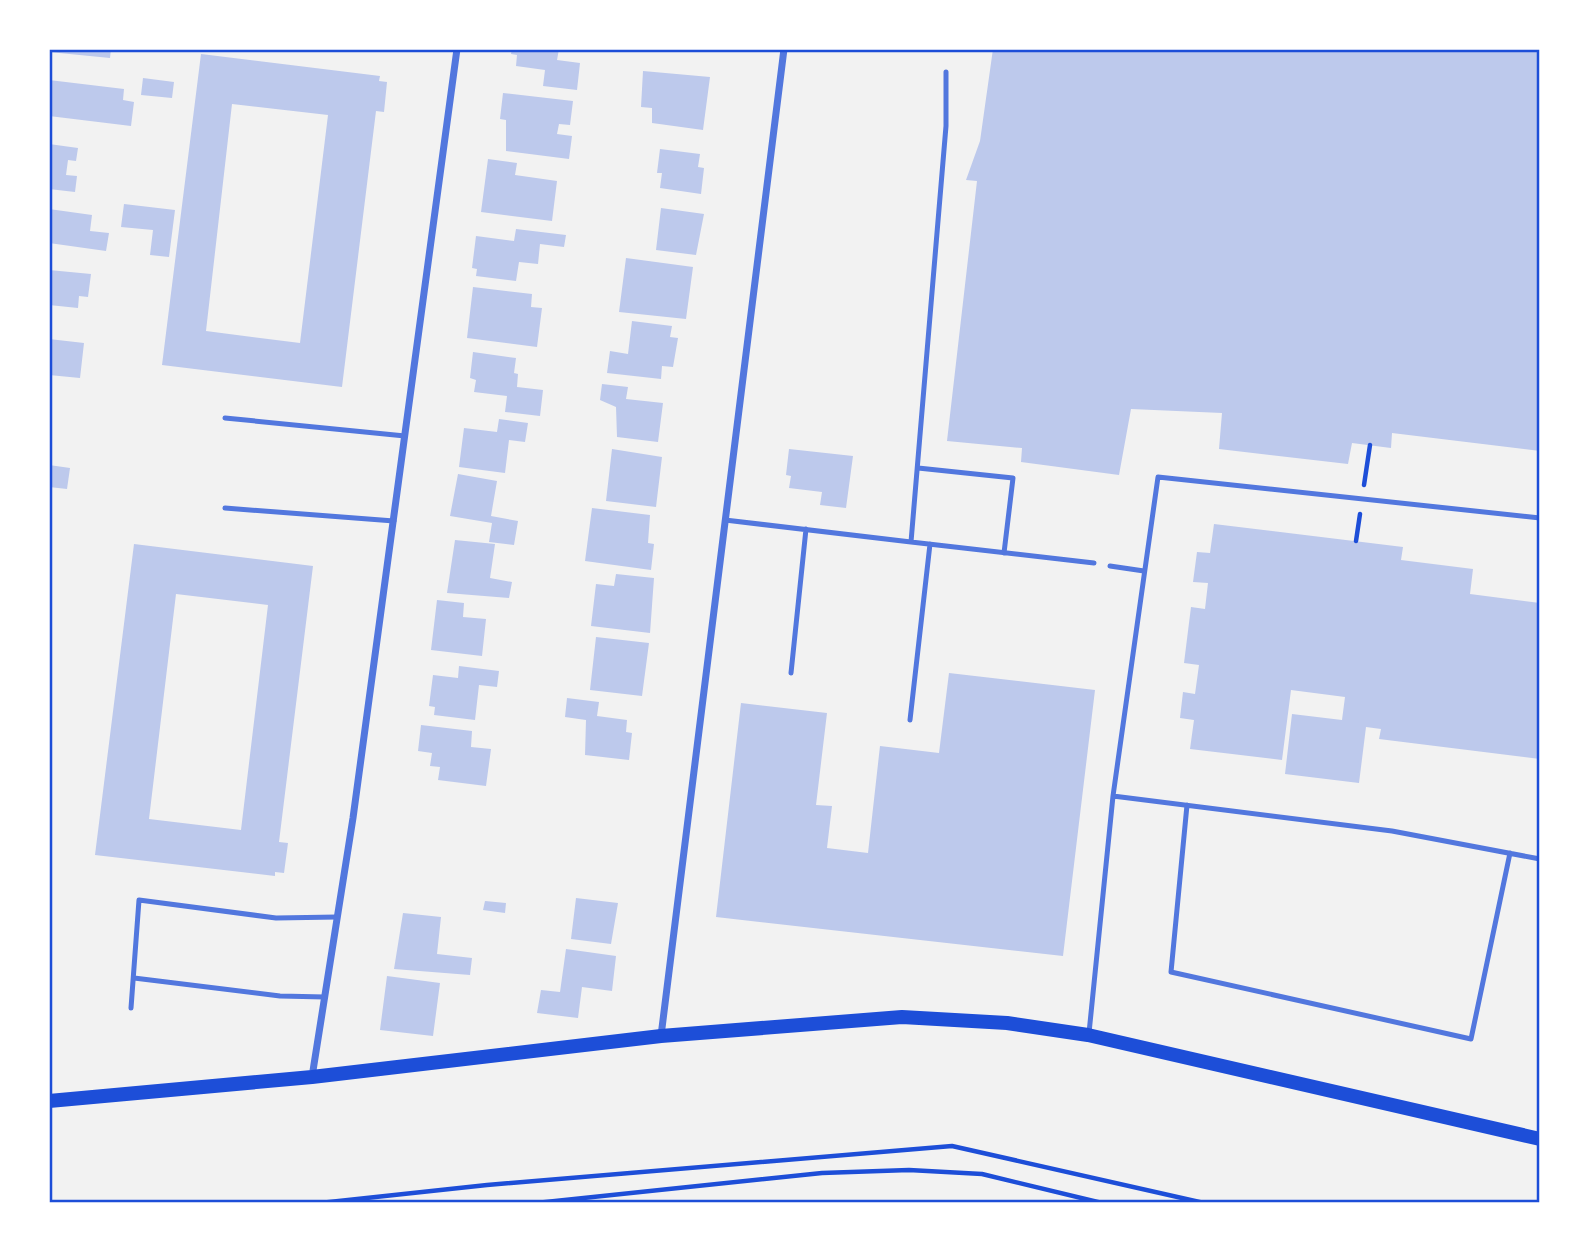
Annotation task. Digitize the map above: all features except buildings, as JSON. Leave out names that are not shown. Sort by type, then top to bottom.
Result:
[{"type":"main road","points":[[49,1101],[312,1077],[661,1036],[902,1017],[1007,1023],[1088,1035],[1540,1139]]},
{"type":"street","points":[[312,1077],[394,521],[457,49]]},
{"type":"street","points":[[661,1036],[784,49]]},
{"type":"lane","points":[[911,542],[947,126],[946,72]]},
{"type":"lane","points":[[225,418],[405,436]]},
{"type":"lane","points":[[918,468],[1013,478],[1004,553]]},
{"type":"lane","points":[[1088,1035],[1113,796],[1158,477],[1540,518]]},
{"type":"lane","points":[[225,508],[394,521]]},
{"type":"lane","points":[[725,520],[1094,563]]},
{"type":"lane","points":[[791,673],[806,529]]},
{"type":"lane","points":[[911,720],[930,544]]},
{"type":"lane","points":[[1110,566],[1144,571]]},
{"type":"lane","points":[[1113,796],[1392,831],[1540,859]]},
{"type":"lane","points":[[1186,805],[1171,972],[1471,1039],[1510,853]]},
{"type":"lane","points":[[131,1007],[139,900],[276,918],[337,917]]},
{"type":"lane","points":[[134,978],[279,996],[325,997]]},
{"type":"path","points":[[320,1203],[487,1185],[952,1146],[1205,1203]]},
{"type":"path","points":[[536,1203],[822,1173],[909,1170],[982,1174],[1102,1203]]}]
